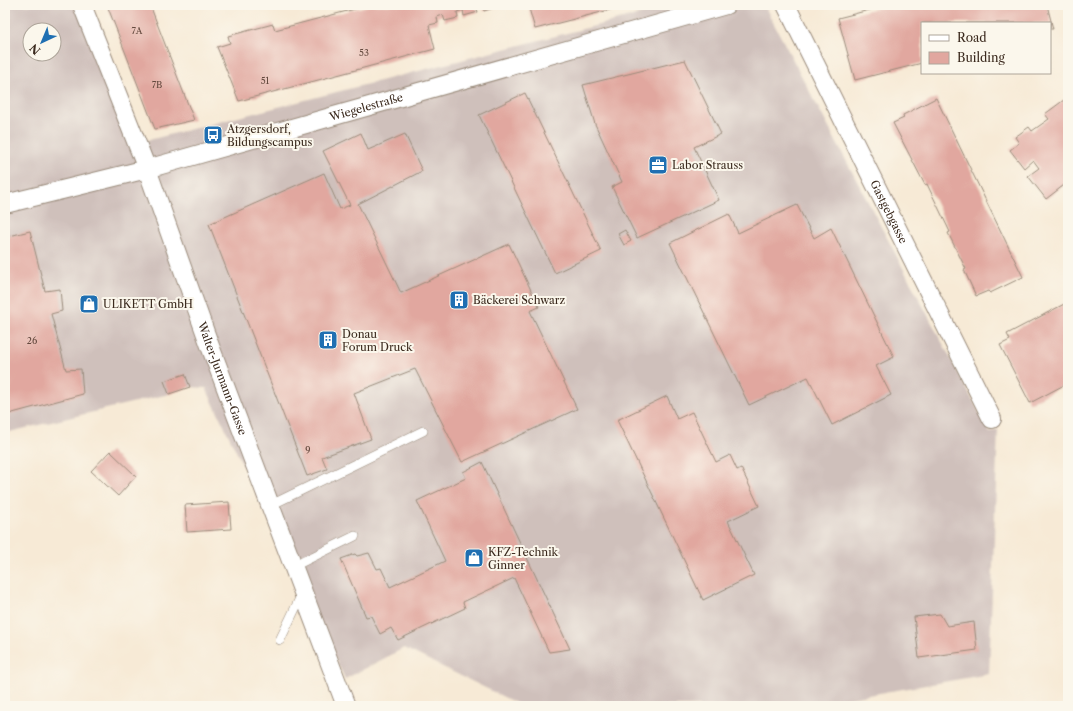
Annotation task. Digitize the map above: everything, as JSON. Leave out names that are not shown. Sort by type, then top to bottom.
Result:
[{"type":"street","name":"Walter-Jurmann-Gasse","points":[[82,5],[147,168],[210,346],[304,591],[346,706]]},
{"type":"street","name":"Wiegelestraße","points":[[5,204],[147,168],[726,5]]},
{"type":"street","name":"Gastgebgasse","points":[[786,5],[992,419]]},
{"type":"lane","points":[[271,505],[423,431]]},
{"type":"lane","points":[[294,566],[355,536]]},
{"type":"lane","points":[[280,640],[304,591]]},
{"type":"shaded area","points":[[5,5],[87,5],[141,142],[677,5],[764,5],[990,433],[998,429],[989,674],[805,706],[528,706],[516,703],[404,648],[345,679],[206,388],[190,387],[169,394],[5,433]]},
{"type":"building","points":[[107,5],[150,5],[194,120],[155,129]]},
{"type":"building","points":[[370,5],[480,5],[476,7],[478,12],[464,16],[463,10],[457,12],[458,18],[445,21],[443,15],[437,17],[438,23],[429,25],[435,49],[239,101],[217,47],[230,43],[228,36],[273,24],[275,30]]},
{"type":"building","points":[[482,5],[496,5],[497,7],[484,11]]},
{"type":"building","points":[[528,5],[625,5],[625,6],[535,29]]},
{"type":"building","points":[[889,5],[1047,5],[1053,29],[1051,29],[1051,22],[921,22],[921,63],[855,80],[838,18]]},
{"type":"building","name":"Labor Strauss","points":[[685,60],[721,134],[694,147],[719,200],[637,238],[612,187],[622,182],[595,124],[583,85]]},
{"type":"building","points":[[525,93],[601,251],[555,273],[479,115]]},
{"type":"building","points":[[1068,97],[1068,174],[1066,175],[1068,182],[1046,199],[1028,176],[1039,168],[1033,160],[1024,168],[1010,150],[1019,143],[1015,137],[1029,127],[1032,131],[1049,119],[1045,114]]},
{"type":"building","points":[[936,98],[1023,277],[990,293],[988,291],[976,296],[964,270],[966,269],[948,233],[950,232],[927,184],[925,185],[893,123],[904,118],[903,115]]},
{"type":"building","points":[[361,133],[368,150],[405,134],[422,171],[358,204],[401,293],[509,244],[539,307],[530,311],[577,409],[462,462],[415,369],[354,393],[371,439],[322,457],[327,469],[307,476],[209,224],[324,173],[340,209],[350,205],[323,151]]},
{"type":"building","points":[[797,205],[814,238],[831,228],[894,357],[876,366],[891,395],[832,425],[808,377],[749,405],[670,243],[729,214],[738,233]]},
{"type":"building","points":[[625,230],[631,241],[624,245],[618,234]]},
{"type":"building","points":[[30,231],[45,291],[60,289],[62,311],[51,314],[66,370],[81,369],[83,394],[5,415],[5,237]]},
{"type":"building","points":[[1068,302],[1068,383],[1030,403],[1000,345],[1010,340],[1007,334]]},
{"type":"building","points":[[185,374],[190,387],[169,394],[164,381]]},
{"type":"building","points":[[667,396],[677,419],[692,412],[716,462],[730,455],[737,470],[741,468],[759,506],[728,521],[754,575],[703,600],[617,420]]},
{"type":"building","points":[[110,451],[136,476],[118,496],[91,471]]},
{"type":"building","name":"KFZ-Technik Ginner","points":[[482,462],[570,649],[549,652],[514,578],[463,602],[465,608],[398,640],[391,628],[380,634],[371,616],[366,617],[341,559],[355,554],[357,556],[369,553],[377,569],[381,568],[390,587],[445,561],[417,501],[466,478],[463,472]]},
{"type":"building","points":[[229,502],[231,529],[187,532],[185,505]]},
{"type":"building","points":[[940,614],[947,626],[974,622],[977,650],[919,658],[914,617]]},
{"type":"place","name":"Atzgersdorf, Bildungscampus","points":[[213,135]]},
{"type":"place","name":"Labor Strauss","points":[[658,165]]},
{"type":"place","name":"Bäckerei Schwarz","points":[[459,300]]},
{"type":"place","name":"ULIKETT GmbH","points":[[89,304]]},
{"type":"place","name":"Donau Forum Druck","points":[[328,340]]},
{"type":"place","name":"KFZ-Technik Ginner","points":[[474,558]]}]
